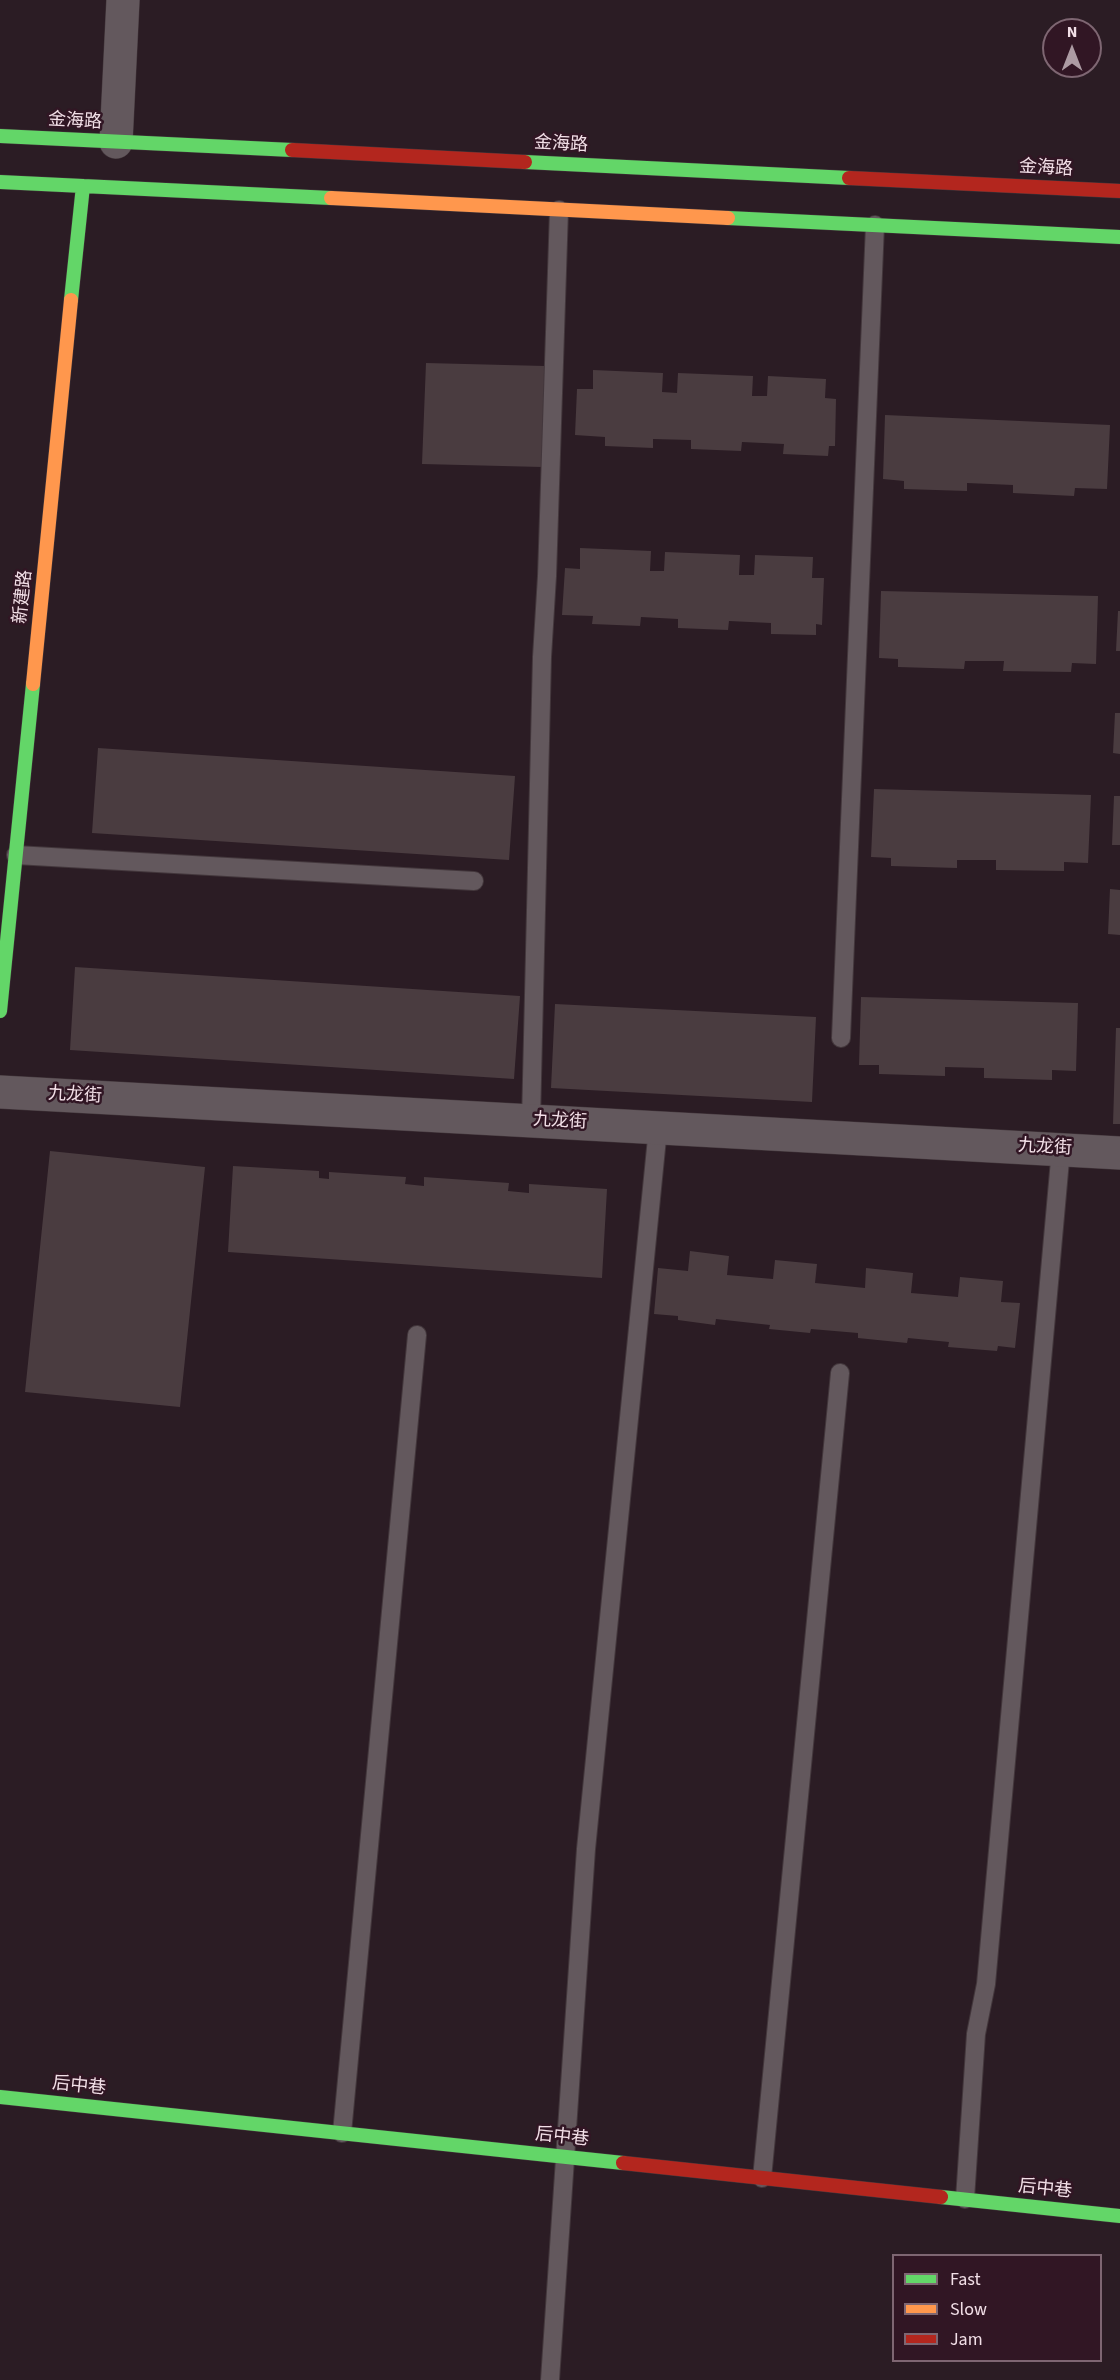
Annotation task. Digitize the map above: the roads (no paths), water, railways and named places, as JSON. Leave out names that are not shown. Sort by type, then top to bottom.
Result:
[{"type":"main road","name":"金海路","points":[[0,136],[1120,191]]},
{"type":"main road","points":[[0,182],[1120,237]]},
{"type":"main road","name":"新建路","points":[[0,1011],[83,186]]},
{"type":"main road","name":"后中巷","points":[[0,2097],[1120,2216]]},
{"type":"street","points":[[116,142],[123,0]]},
{"type":"street","name":"九龙街","points":[[0,1092],[1120,1152]]},
{"type":"lane","points":[[531,1121],[542,657],[547,576],[559,210]]},
{"type":"lane","points":[[841,1038],[875,225]]},
{"type":"lane","points":[[16,855],[474,881]]},
{"type":"lane","points":[[550,2380],[586,1849],[658,1128]]},
{"type":"lane","points":[[965,2199],[976,2034],[986,1984],[1061,1149]]},
{"type":"lane","points":[[342,2133],[417,1335]]},
{"type":"lane","points":[[762,2178],[840,1373]]}]
